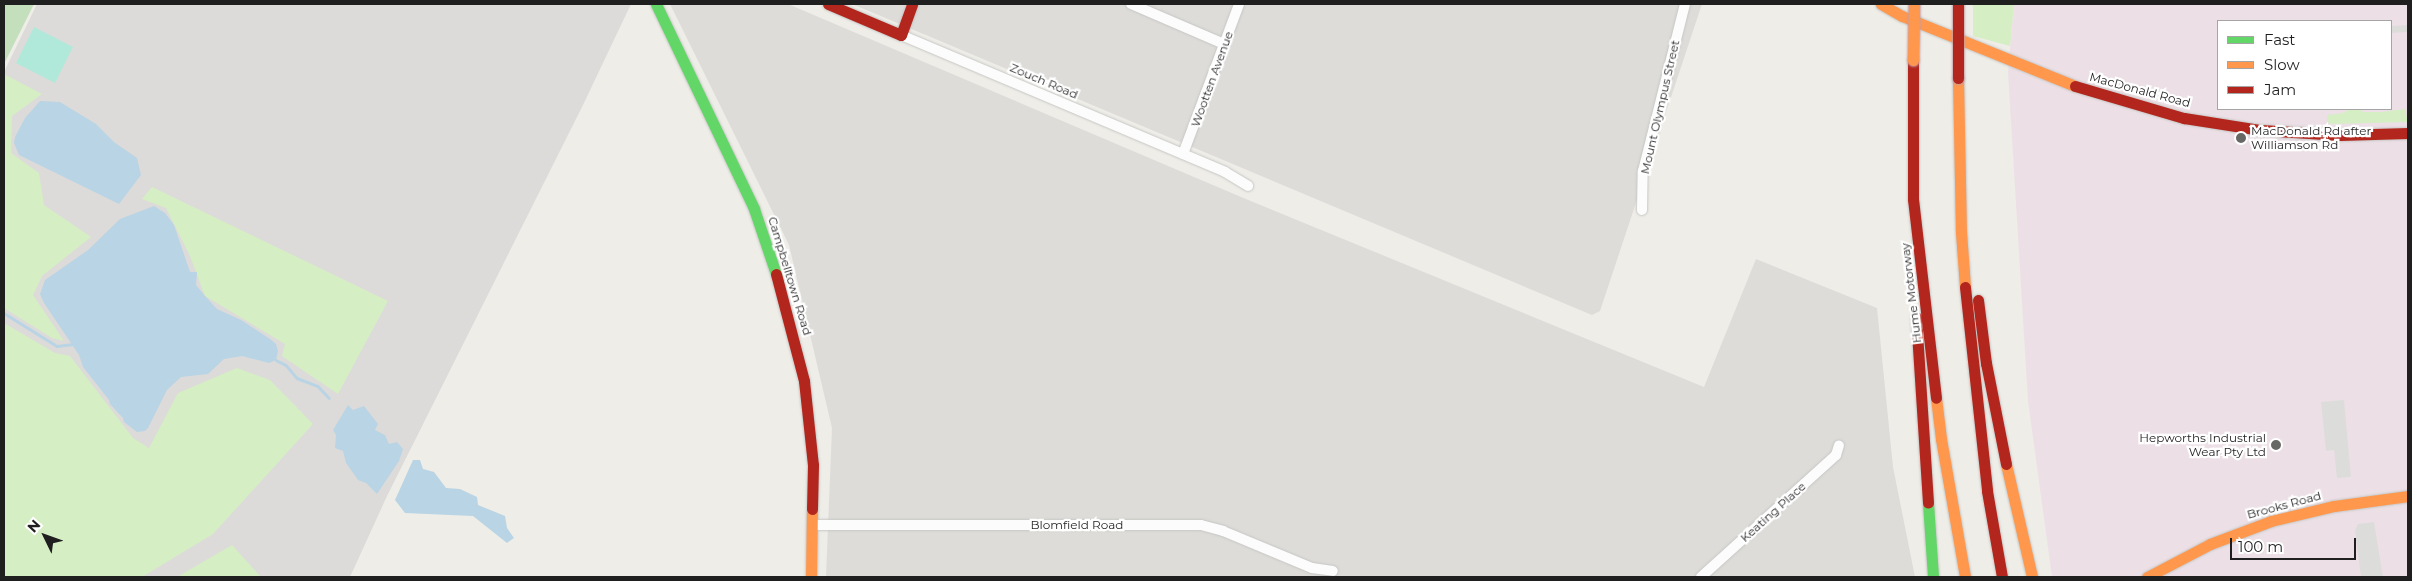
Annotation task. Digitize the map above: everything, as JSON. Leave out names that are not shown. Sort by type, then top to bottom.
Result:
[{"type":"main road","name":"Campbelltown Road","points":[[656,4],[740,176],[766,239],[788,314],[804,381],[813,466],[814,525],[811,577]]},
{"type":"main road","name":"Zouch Road","points":[[828,4],[901,35]]},
{"type":"main road","points":[[901,35],[912,4]]},
{"type":"main road","name":"MacDonald Road","points":[[1882,4],[1902,16],[2085,90],[2184,118],[2270,131],[2340,135],[2408,133]]},
{"type":"main road","name":"Hume Motorway","points":[[1914,4],[1914,199],[1941,439],[1965,577]]},
{"type":"main road","points":[[1958,4],[1958,128],[1961,232],[1968,334],[1987,491],[2002,577]]},
{"type":"main road","points":[[1958,128],[1970,187],[1976,282],[1986,363],[2004,455],[2032,577]]},
{"type":"main road","points":[[1914,199],[1918,372],[1933,577]]},
{"type":"main road","name":"Brooks Road","points":[[2148,577],[2203,547],[2264,523],[2334,506],[2408,496]]},
{"type":"street","points":[[1131,4],[1224,44]]},
{"type":"street","name":"Wootten Avenue","points":[[1183,154],[1239,4]]},
{"type":"street","name":"Mount Olympus Street","points":[[1642,210],[1644,171],[1685,4]]},
{"type":"street","name":"Zouch Road","points":[[901,35],[1225,172],[1248,186]]},
{"type":"street","name":"Keating Place","points":[[1701,577],[1836,456],[1839,444]]},
{"type":"street","name":"Blomfield Road","points":[[814,525],[1202,525],[1223,531],[1312,568],[1333,571]]},
{"type":"shaded area","points":[[37,4],[631,4],[583,105],[387,496],[350,577],[4,577],[4,72]]},
{"type":"shaded area","points":[[670,4],[788,4],[1241,197],[1704,387],[1756,259],[1877,308],[1893,467],[1915,577],[826,577],[832,428],[789,245]]},
{"type":"shaded area","points":[[852,4],[1702,4],[1600,311],[1592,315]]},
{"type":"shaded area","points":[[2014,4],[2408,4],[2408,577],[2052,577],[2028,401],[2008,72]]},
{"type":"shaded area","points":[[2408,25],[2408,32],[2392,33],[2392,26]]},
{"type":"shaded area","points":[[2344,400],[2351,477],[2337,478],[2334,450],[2326,451],[2321,402]]},
{"type":"shaded area","points":[[2374,522],[2383,577],[2361,577],[2355,531],[2358,524]]},
{"type":"green space","points":[[4,4],[34,4],[4,64]]},
{"type":"green space","points":[[1973,4],[2014,4],[2010,46],[1973,36]]},
{"type":"green space","points":[[34,27],[73,47],[55,83],[16,63]]},
{"type":"green space","points":[[4,74],[42,94],[12,116],[11,153],[39,173],[44,205],[91,237],[42,276],[33,295],[64,341],[52,338],[4,308]]},
{"type":"green space","points":[[2405,109],[2408,122],[2330,124],[2327,121],[2327,115],[2343,113],[2348,110],[2381,112]]},
{"type":"green space","points":[[152,187],[388,301],[338,394],[282,356],[285,344],[205,296],[190,256],[166,208],[142,199]]},
{"type":"green space","points":[[4,323],[55,353],[70,356],[133,438],[149,448],[178,393],[237,368],[270,380],[313,424],[213,534],[142,577],[4,577]]},
{"type":"green space","points":[[232,545],[261,577],[177,577]]},
{"type":"water","points":[[40,101],[60,102],[96,124],[114,142],[137,158],[141,175],[119,204],[19,155],[14,143],[15,137],[25,118]]},
{"type":"water","points":[[154,206],[165,213],[174,225],[190,272],[197,272],[196,285],[205,296],[217,309],[241,320],[270,339],[276,344],[278,351],[276,360],[269,363],[242,356],[224,359],[208,374],[181,377],[167,390],[148,428],[145,431],[137,432],[124,422],[123,418],[110,404],[109,400],[83,367],[79,355],[40,294],[45,280],[88,250],[120,219]]},
{"type":"water","points":[[348,405],[353,410],[364,406],[378,424],[375,430],[385,435],[389,444],[397,442],[403,449],[399,461],[377,494],[366,483],[358,480],[346,463],[343,451],[335,448],[336,435],[333,430]]},
{"type":"water","points":[[413,460],[420,460],[423,469],[434,472],[446,488],[460,489],[477,497],[478,505],[505,516],[507,528],[514,538],[507,543],[473,516],[405,513],[395,500]]},
{"type":"waterway","points":[[4,313],[57,346],[73,344]]},
{"type":"waterway","points":[[276,360],[286,365],[297,378],[318,386],[329,398]]},
{"type":"traffic: fast","points":[[656,4],[754,209],[776,274]]},
{"type":"traffic: fast","points":[[1928,503],[1933,577]]},
{"type":"traffic: slow","points":[[1881,4],[1902,16],[2075,86]]},
{"type":"traffic: slow","points":[[1913,60],[1914,4]]},
{"type":"traffic: slow","points":[[1958,78],[1961,232],[1965,287]]},
{"type":"traffic: slow","points":[[1936,398],[1941,439],[1965,577]]},
{"type":"traffic: slow","points":[[2006,464],[2032,577]]},
{"type":"traffic: slow","points":[[2147,577],[2210,544],[2271,521],[2334,506],[2408,496]]},
{"type":"traffic: slow","points":[[811,577],[812,509]]},
{"type":"traffic: jam","points":[[828,4],[901,35],[912,4]]},
{"type":"traffic: jam","points":[[1958,4],[1958,78]]},
{"type":"traffic: jam","points":[[1913,60],[1913,199],[1936,398]]},
{"type":"traffic: jam","points":[[2075,86],[2184,118],[2261,130],[2340,135],[2408,133]]},
{"type":"traffic: jam","points":[[776,274],[804,381],[813,465],[812,509]]},
{"type":"traffic: jam","points":[[1965,287],[1987,491],[2002,577]]},
{"type":"traffic: jam","points":[[1978,300],[1986,363],[2006,464]]},
{"type":"traffic: jam","points":[[1916,317],[1928,503]]},
{"type":"place","name":"MacDonald Rd after Williamson Rd","points":[[2241,138]]},
{"type":"place","name":"Hepworths Industrial Wear Pty Ltd","points":[[2276,445]]}]
